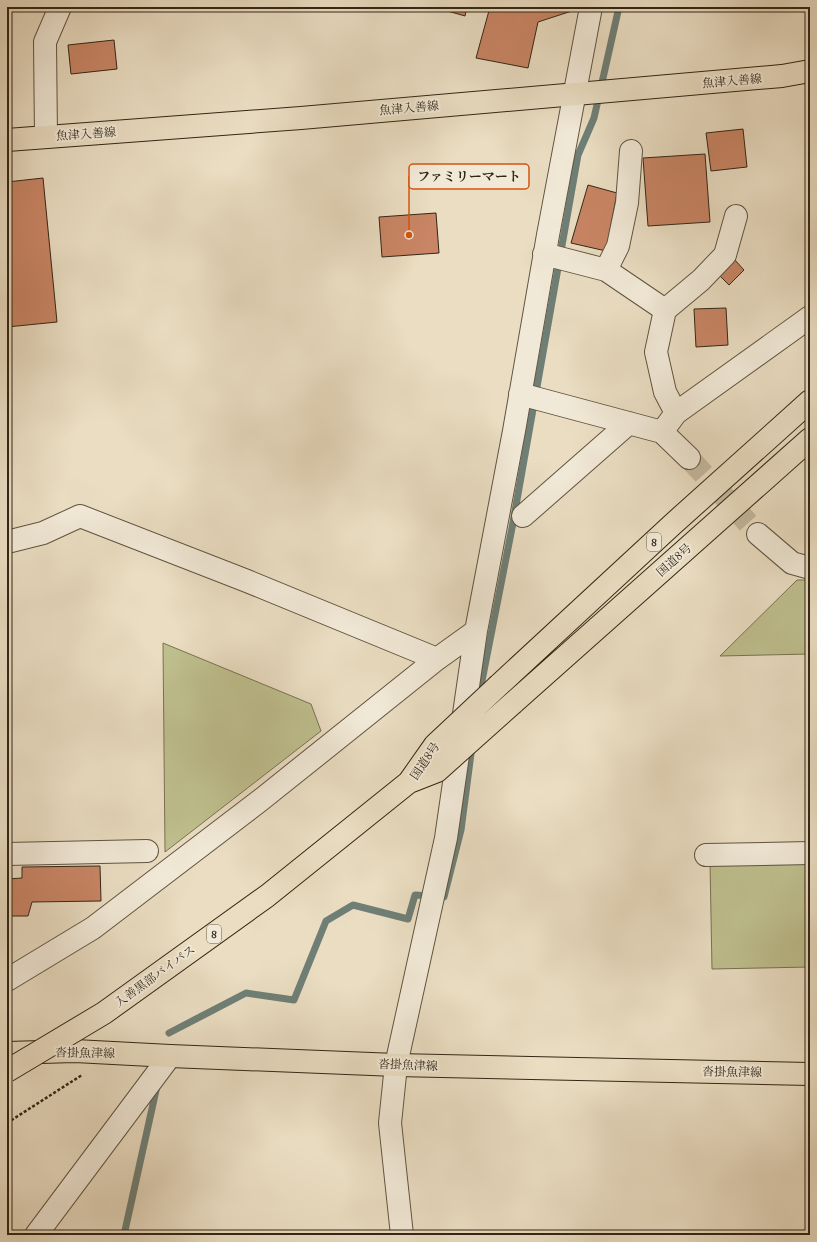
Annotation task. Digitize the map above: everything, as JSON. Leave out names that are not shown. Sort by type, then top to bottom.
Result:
[{"type":"main road","name":"魚津入善線","points":[[7,140],[308,117],[782,76],[810,72]]},
{"type":"main road","name":"国道8号","points":[[409,782],[434,745],[679,518],[810,401]]},
{"type":"main road","name":"国道8号","points":[[409,782],[437,771],[810,439]]},
{"type":"main road","name":"入善黒部バイパス","points":[[7,1071],[104,1013],[254,905],[409,782]]},
{"type":"main road","name":"沓掛魚津線","points":[[7,1053],[75,1051],[396,1065],[810,1074]]},
{"type":"street","points":[[46,137],[45,42],[60,7]]},
{"type":"street","points":[[402,1235],[390,1123],[396,1065],[446,838],[476,630],[520,394],[544,254],[591,7]]},
{"type":"street","points":[[606,270],[618,246],[627,202],[631,151]]},
{"type":"street","points":[[676,413],[665,392],[656,352],[665,310],[701,280],[725,255],[736,216]]},
{"type":"street","points":[[544,254],[606,270],[665,310]]},
{"type":"street","points":[[662,432],[676,413],[810,317]]},
{"type":"street","points":[[520,394],[662,432],[689,458]]},
{"type":"street","points":[[523,516],[629,423]]},
{"type":"street","points":[[7,542],[43,533],[80,516],[247,581],[437,659]]},
{"type":"street","points":[[758,534],[792,563],[810,568]]},
{"type":"street","points":[[7,980],[93,928],[256,803],[437,659],[476,630]]},
{"type":"street","points":[[7,854],[147,851]]},
{"type":"street","points":[[706,855],[810,853]]},
{"type":"street","points":[[36,1235],[170,1056]]},
{"type":"path","points":[[7,1123],[85,1073]]},
{"type":"green space","points":[[797,580],[810,580],[810,654],[720,656]]},
{"type":"green space","points":[[163,643],[311,704],[321,731],[165,852]]},
{"type":"green space","points":[[810,861],[810,967],[712,969],[710,863]]},
{"type":"building","points":[[445,7],[467,7],[465,16],[444,10]]},
{"type":"building","points":[[490,7],[579,7],[578,9],[538,22],[528,68],[476,58]]},
{"type":"building","points":[[114,40],[117,69],[71,74],[68,45]]},
{"type":"building","points":[[743,129],[747,167],[711,171],[706,133]]},
{"type":"building","points":[[705,154],[710,222],[648,226],[643,158]]},
{"type":"building","points":[[43,178],[57,322],[7,327],[7,182]]},
{"type":"building","points":[[588,185],[617,193],[606,251],[571,243]]},
{"type":"building","points":[[436,213],[439,253],[382,257],[379,217]]},
{"type":"building","points":[[734,259],[744,270],[729,285],[719,275]]},
{"type":"building","points":[[726,308],[728,345],[696,347],[694,309]]},
{"type":"building","points":[[100,866],[101,901],[32,902],[28,916],[7,916],[7,879],[22,878],[22,867]]},
{"type":"waterway","points":[[479,696],[512,528],[578,155],[594,118],[619,7]]},
{"type":"waterway","points":[[442,897],[444,897],[461,830],[472,746]]},
{"type":"waterway","points":[[169,1033],[246,993],[294,1000],[326,921],[353,905],[408,919],[415,895],[430,896]]},
{"type":"waterway","points":[[124,1235],[157,1086]]},
{"type":"tunnel","points":[[689,458],[758,534]]},
{"type":"place","name":"ファミリーマート","points":[[409,235]]}]
